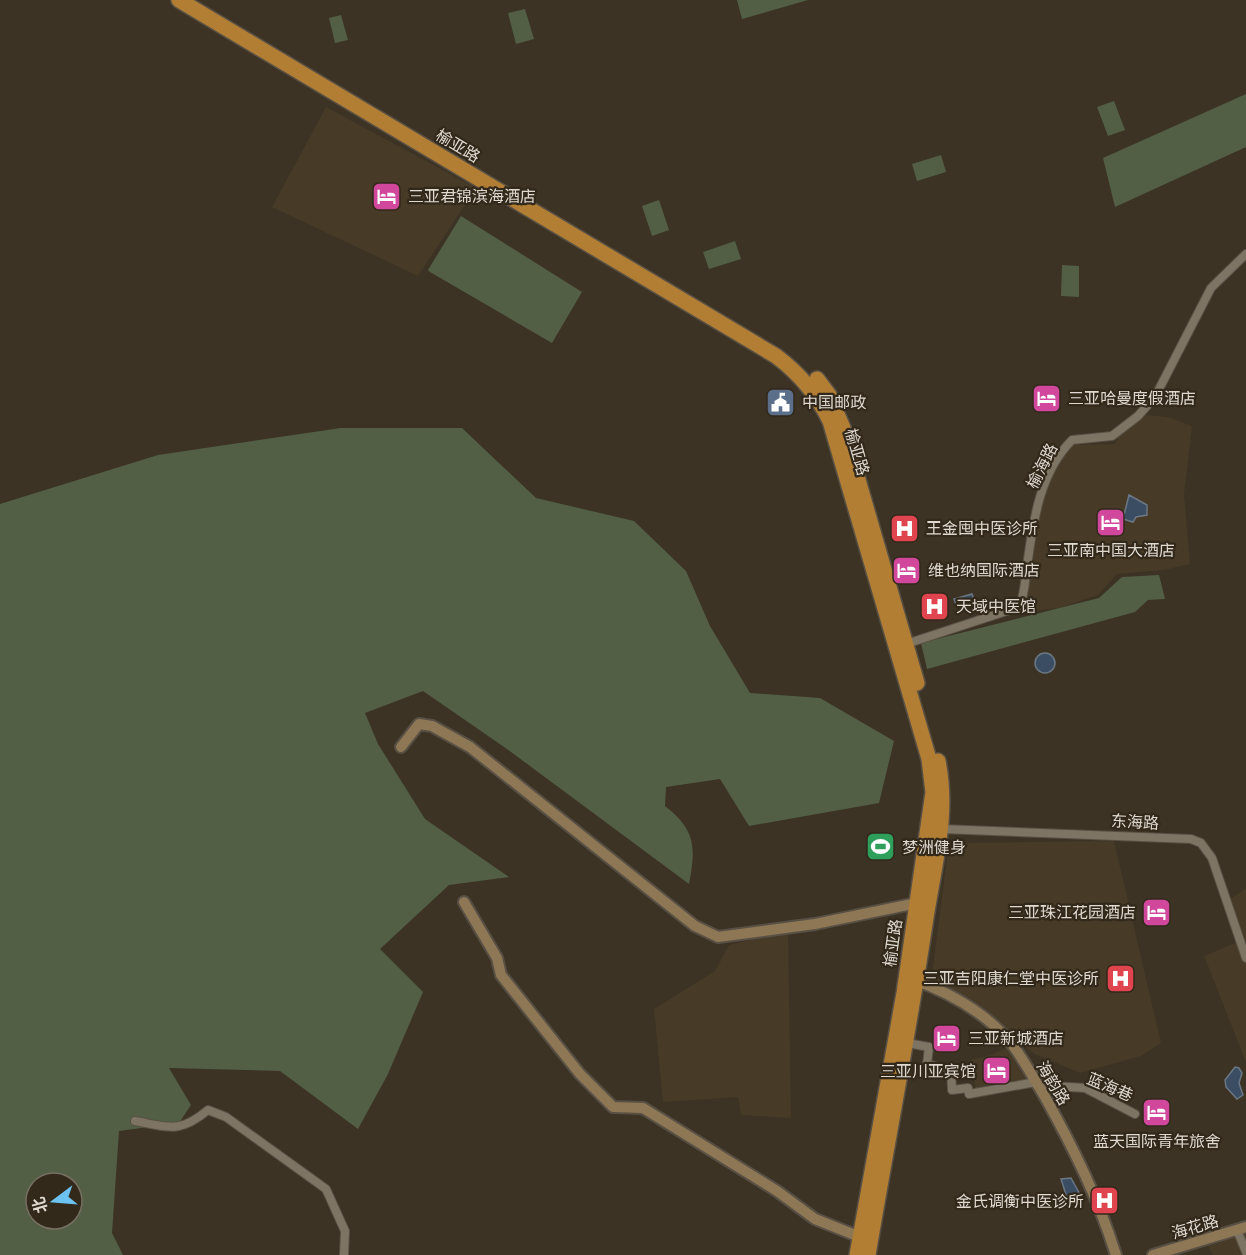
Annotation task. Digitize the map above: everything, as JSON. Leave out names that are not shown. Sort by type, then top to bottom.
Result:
[{"type":"highway","name":"榆亚路","points":[[179,0],[776,356],[793,369],[819,399],[830,422],[943,785],[942,829],[857,1255]]},
{"type":"highway","name":"榆亚路","points":[[195,0],[797,360],[829,395],[843,428],[901,646],[929,759],[933,792],[917,903],[907,1043],[868,1255]]},
{"type":"street","name":"榆海路","points":[[901,646],[1019,607],[1036,513],[1043,487],[1059,457],[1072,440],[1112,436],[1122,431],[1155,398],[1211,288],[1246,254]]},
{"type":"street","points":[[401,747],[419,724],[432,726],[470,747],[695,926],[718,937],[815,924],[917,903]]},
{"type":"street","name":"东海路","points":[[942,829],[1064,832],[1191,839],[1201,843],[1212,858],[1246,958]]},
{"type":"street","points":[[464,902],[497,958],[501,975],[580,1074],[613,1107],[643,1108],[777,1191],[815,1219],[860,1237]]},
{"type":"street","name":"海韵路","points":[[911,979],[941,990],[992,1026],[1010,1042],[1037,1083],[1090,1181],[1116,1255]]},
{"type":"street","name":"蓝海巷","points":[[907,1043],[929,1047],[927,1064],[951,1070],[952,1090],[968,1088],[969,1094],[1037,1083],[1084,1088],[1135,1114]]},
{"type":"street","points":[[135,1121],[170,1127],[190,1125],[208,1110],[226,1117],[326,1189],[345,1231],[344,1255]]},
{"type":"street","points":[[1242,1229],[1246,1252]]},
{"type":"street","name":"海花路","points":[[1153,1255],[1242,1229]]},
{"type":"shaded area","points":[[326,107],[476,188],[418,276],[272,207]]},
{"type":"shaded area","name":"三亚南中国大酒店","points":[[1146,415],[1168,417],[1192,426],[1184,494],[1190,564],[1164,570],[1117,574],[1098,595],[1059,608],[1026,612],[1023,604],[1033,534],[1045,487],[1061,457],[1071,445],[1115,444],[1120,434]]},
{"type":"shaded area","points":[[1114,841],[1161,1043],[1141,1056],[1080,1073],[1035,1054],[949,989],[931,983],[949,843]]},
{"type":"shaded area","points":[[1246,888],[1246,1062],[1204,956],[1245,939],[1231,899]]},
{"type":"shaded area","points":[[788,931],[791,1118],[741,1115],[738,1097],[663,1102],[654,1009],[715,971],[729,945]]},
{"type":"shaded area","name":"三亚川亚宾馆","points":[[1006,1048],[1029,1082],[976,1091],[971,1060]]},
{"type":"shaded area","points":[[1246,1234],[1246,1255],[1213,1255],[1208,1246]]},
{"type":"green space","points":[[737,0],[808,0],[742,19]]},
{"type":"green space","points":[[525,9],[534,39],[516,44],[508,13]]},
{"type":"green space","points":[[341,15],[348,40],[335,43],[329,18]]},
{"type":"green space","points":[[1246,94],[1246,147],[1115,207],[1103,158]]},
{"type":"green space","points":[[1114,101],[1125,130],[1108,136],[1097,107]]},
{"type":"green space","points":[[941,155],[946,172],[917,181],[912,164]]},
{"type":"green space","points":[[659,200],[669,230],[652,236],[642,206]]},
{"type":"green space","points":[[461,216],[582,292],[552,343],[428,270]]},
{"type":"green space","points":[[735,241],[741,259],[709,269],[703,252]]},
{"type":"green space","points":[[1062,265],[1079,266],[1079,297],[1061,296]]},
{"type":"green space","points":[[341,428],[462,428],[536,498],[634,521],[686,571],[710,626],[750,693],[820,698],[894,741],[879,803],[749,826],[720,779],[666,787],[665,806],[683,823],[691,840],[693,860],[689,884],[507,749],[423,691],[365,713],[378,744],[425,819],[509,877],[449,885],[380,949],[423,992],[388,1074],[358,1129],[280,1071],[169,1068],[191,1105],[179,1123],[119,1131],[112,1233],[123,1255],[0,1255],[0,504],[158,455]]},
{"type":"green space","points":[[1159,575],[1165,599],[1148,600],[1135,612],[927,669],[921,643],[1099,598],[1122,577]]},
{"type":"water","points":[[1129,495],[1147,505],[1147,515],[1136,517],[1133,522],[1123,519]]},
{"type":"water","points":[[972,594],[975,602],[957,607],[954,599]]},
{"type":"water","points":[[1045,653],[1052,656],[1055,663],[1052,670],[1045,673],[1038,670],[1035,663],[1038,656]]},
{"type":"water","points":[[1235,1067],[1239,1068],[1242,1073],[1239,1083],[1243,1095],[1237,1099],[1226,1087],[1225,1080]]},
{"type":"water","points":[[1071,1178],[1082,1198],[1068,1201],[1061,1179]]},
{"type":"place","name":"三亚君锦滨海酒店","points":[[387,196]]},
{"type":"place","name":"三亚哈曼度假酒店","points":[[1047,398]]},
{"type":"place","name":"中国邮政","points":[[781,402]]},
{"type":"place","name":"三亚南中国大酒店","points":[[1111,522]]},
{"type":"place","name":"王金囤中医诊所","points":[[905,528]]},
{"type":"place","name":"维也纳国际酒店","points":[[907,570]]},
{"type":"place","name":"天域中医馆","points":[[935,606]]},
{"type":"place","name":"梦洲健身","points":[[881,847]]},
{"type":"place","name":"三亚珠江花园酒店","points":[[1157,912]]},
{"type":"place","name":"三亚吉阳康仁堂中医诊所","points":[[1120,978]]},
{"type":"place","name":"三亚新城酒店","points":[[947,1038]]},
{"type":"place","name":"三亚川亚宾馆","points":[[997,1071]]},
{"type":"place","name":"蓝天国际青年旅舍","points":[[1157,1113]]},
{"type":"place","name":"金氏调衡中医诊所","points":[[1105,1201]]}]
